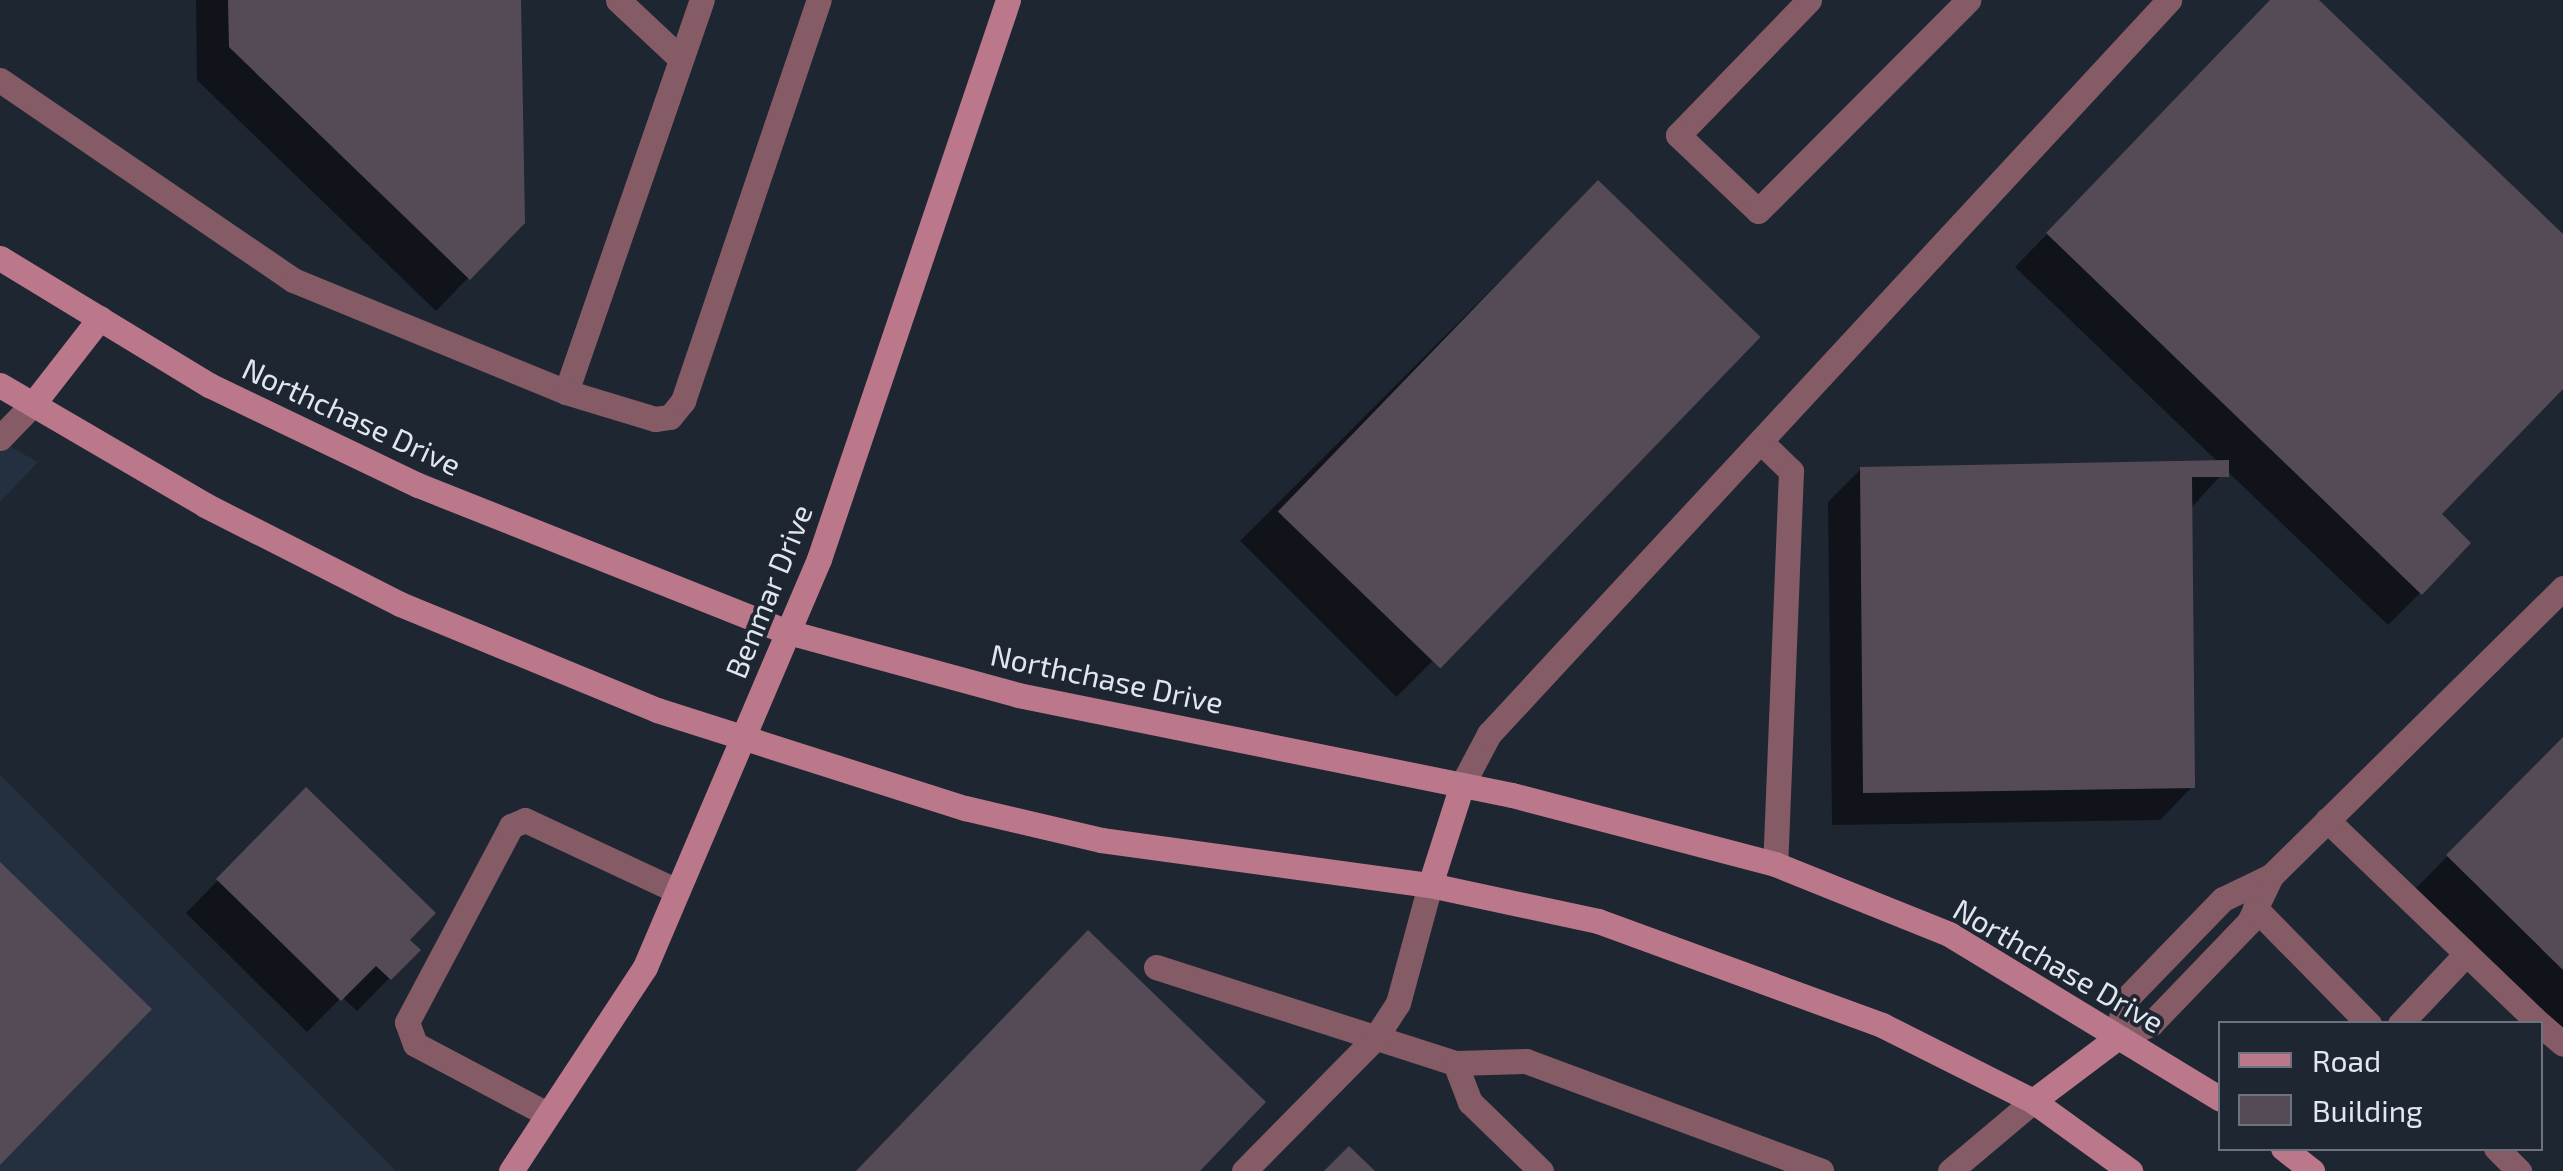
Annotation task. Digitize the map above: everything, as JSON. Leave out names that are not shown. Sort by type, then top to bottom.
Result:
[{"type":"street","name":"Benmar Drive","points":[[511,1171],[645,967],[819,559],[1008,0]]},
{"type":"street","name":"Northchase Drive","points":[[0,258],[210,385],[418,485],[788,632],[1018,695],[1462,785],[1774,864],[1949,934],[2218,1097]]},
{"type":"street","points":[[33,404],[100,318]]},
{"type":"street","points":[[0,385],[204,505],[400,604],[742,740],[965,808],[1100,840],[1430,885],[1598,922],[1882,1025],[2033,1100],[2130,1171]]},
{"type":"street","points":[[1430,885],[1462,785]]},
{"type":"street","points":[[2033,1100],[2118,1037]]},
{"type":"street","points":[[2288,1151],[2312,1171]]},
{"type":"lane","points":[[618,0],[681,59]]},
{"type":"lane","points":[[566,392],[702,0]]},
{"type":"lane","points":[[0,80],[294,280],[566,392],[655,419],[670,418],[682,401],[819,0]]},
{"type":"lane","points":[[1809,0],[1678,136],[1758,211],[1968,0]]},
{"type":"lane","points":[[1462,785],[1490,734],[2168,0]]},
{"type":"lane","points":[[0,438],[33,404]]},
{"type":"lane","points":[[1761,442],[1791,471],[1774,864]]},
{"type":"lane","points":[[2118,1037],[2151,1024],[2255,908],[2272,876],[2563,588]]},
{"type":"lane","points":[[547,1114],[415,1044],[407,1022],[511,826],[525,820],[677,891]]},
{"type":"lane","points":[[2327,820],[2537,1021]]},
{"type":"lane","points":[[2118,1037],[2124,1000],[2223,899],[2272,876]]},
{"type":"lane","points":[[1244,1171],[1376,1037],[1398,1003],[1430,885]]},
{"type":"lane","points":[[2255,908],[2366,1021]]},
{"type":"lane","points":[[2403,1021],[2465,955]]},
{"type":"lane","points":[[1156,967],[1455,1063],[1526,1061],[1821,1171]]},
{"type":"lane","points":[[2543,1027],[2563,1044]]},
{"type":"lane","points":[[1455,1063],[1470,1102],[1541,1171]]},
{"type":"lane","points":[[1950,1171],[2033,1100]]},
{"type":"lane","points":[[2499,1151],[2519,1171]]},
{"type":"shaded area","points":[[0,441],[38,462],[0,502]]},
{"type":"shaded area","points":[[0,775],[396,1171],[0,1171]]},
{"type":"building","points":[[228,0],[521,0],[525,223],[470,280],[229,47]]},
{"type":"building","points":[[2270,0],[2319,0],[2563,234],[2563,389],[2442,514],[2471,543],[2422,595],[2046,233]]},
{"type":"building","points":[[1598,180],[1761,337],[1440,669],[1278,512]]},
{"type":"building","points":[[2229,460],[2229,477],[2192,477],[2195,788],[1863,793],[1860,467]]},
{"type":"building","points":[[2563,737],[2563,970],[2446,855]]},
{"type":"building","points":[[306,787],[436,913],[410,940],[421,950],[391,980],[376,966],[341,1001],[216,879]]},
{"type":"building","points":[[0,862],[152,1009],[0,1165]]},
{"type":"building","points":[[1088,930],[1266,1102],[1200,1171],[856,1171]]},
{"type":"building","points":[[1349,1146],[1375,1171],[1324,1171]]}]
